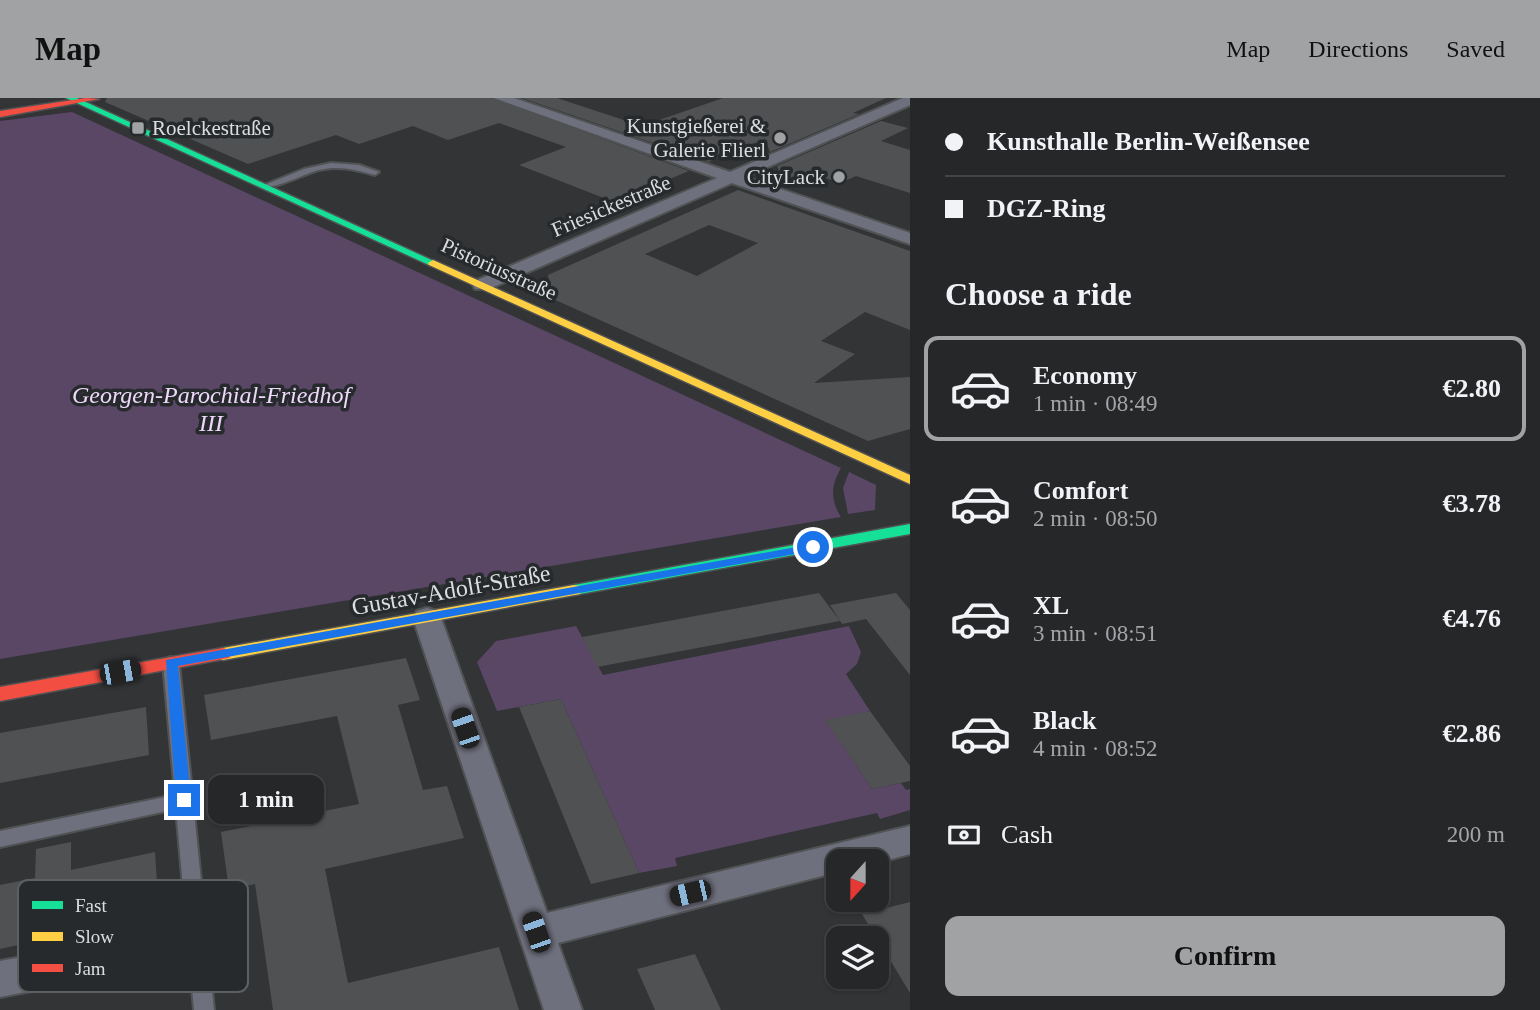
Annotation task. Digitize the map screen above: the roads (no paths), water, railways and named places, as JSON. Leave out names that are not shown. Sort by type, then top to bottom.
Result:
[{"type":"street","points":[[0,114],[100,98]]},
{"type":"street","points":[[500,98],[910,239]]},
{"type":"street","points":[[516,103],[533,98]]},
{"type":"street","name":"Pistoriusstraße","points":[[75,100],[482,285],[908,488]]},
{"type":"street","name":"Friesickestraße","points":[[482,285],[910,100]]},
{"type":"street","name":"Gustav-Adolf-Straße","points":[[0,694],[910,529]]},
{"type":"street","points":[[427,618],[563,1010]]},
{"type":"street","points":[[536,932],[910,840]]},
{"type":"street","points":[[0,979],[18,976]]},
{"type":"lane","points":[[266,186],[329,164],[350,164],[376,172]]},
{"type":"lane","points":[[171,663],[191,880]]},
{"type":"lane","points":[[0,839],[184,800]]},
{"type":"lane","points":[[202,992],[204,1010]]},
{"type":"place","name":"Roelckestraße","points":[[138,128]]},
{"type":"place","name":"Kunstgießerei & Galerie Flierl","points":[[780,138]]},
{"type":"place","name":"CityLack","points":[[839,177]]},
{"type":"park label","name":"Georgen-Parochial-Friedhof III","points":[[211,409]]}]
